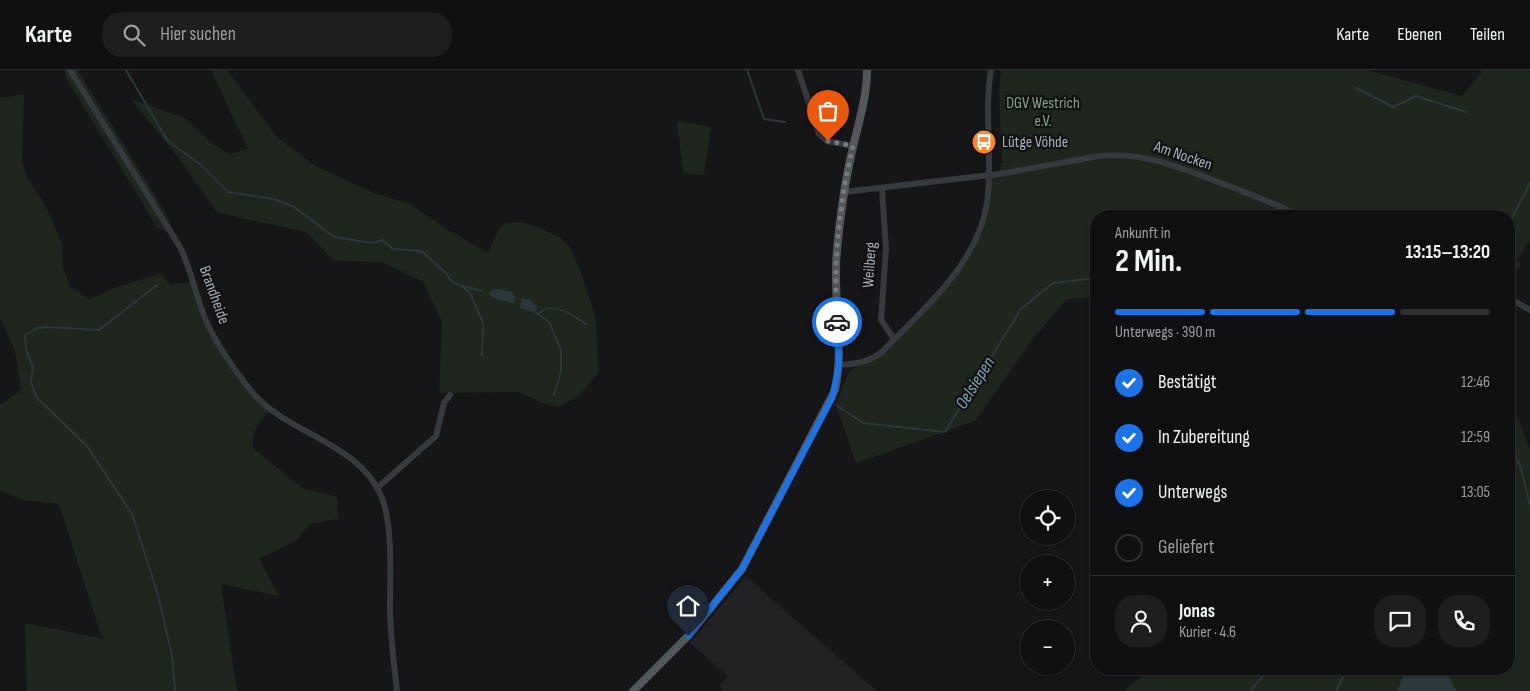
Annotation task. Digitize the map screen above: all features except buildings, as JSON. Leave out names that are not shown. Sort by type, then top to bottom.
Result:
[{"type":"main road","points":[[633,691],[688,636],[742,569],[832,398],[839,365],[835,270],[844,192],[865,97],[867,70]]},
{"type":"street","name":"Brandheide","points":[[70,70],[177,242],[192,274],[208,325],[252,392],[270,409],[343,453],[364,471],[377,488],[386,514],[392,581],[392,647],[397,691]]},
{"type":"street","points":[[798,70],[819,134],[828,141],[853,146]]},
{"type":"street","points":[[839,365],[860,363],[874,358],[957,271],[971,251],[985,214],[989,175],[988,93],[991,70]]},
{"type":"street","name":"Am Nocken","points":[[844,192],[989,175],[1099,156],[1137,156],[1173,164],[1266,200],[1287,210]]},
{"type":"street","name":"Weilberg","points":[[882,189],[886,249],[881,320],[894,339]]},
{"type":"street","points":[[1515,301],[1528,308]]},
{"type":"street","points":[[377,488],[436,436],[444,402],[450,395]]},
{"type":"shaded area","points":[[497,289],[512,292],[515,297],[514,303],[498,300],[489,295],[490,291]]},
{"type":"shaded area","points":[[522,298],[530,300],[537,307],[536,313],[520,308]]},
{"type":"shaded area","points":[[746,576],[877,691],[724,691],[719,686],[728,676],[690,643]]},
{"type":"shaded area","points":[[1404,675],[1448,675],[1457,691],[1397,691]]},
{"type":"green space","points":[[65,70],[78,70],[166,213],[176,236],[157,227],[66,78]]},
{"type":"green space","points":[[211,70],[227,70],[277,137],[314,165],[373,193],[410,204],[445,228],[488,253],[498,230],[505,223],[521,222],[559,237],[570,248],[581,272],[596,319],[598,373],[579,396],[559,407],[545,404],[518,392],[439,393],[442,322],[423,282],[382,262],[334,261],[306,232],[218,213],[175,153],[131,99],[185,118],[214,145],[229,154],[248,149]]},
{"type":"green space","name":"DGV Westrich e.V.","points":[[1001,70],[1367,70],[1462,96],[1483,70],[1530,70],[1530,240],[1517,260],[1521,264],[1515,274],[1515,210],[1090,210],[1090,297],[1067,299],[1035,336],[975,421],[856,463],[836,405],[848,374],[859,363],[874,358],[957,271],[978,237],[989,175],[999,173],[1002,163],[1013,161],[1002,162],[999,93]]},
{"type":"green space","points":[[24,94],[22,160],[27,177],[46,207],[62,243],[63,268],[70,287],[90,299],[116,287],[161,274],[171,285],[190,282],[201,313],[251,393],[269,412],[256,428],[252,443],[253,448],[302,488],[337,497],[338,519],[309,524],[296,541],[259,559],[279,596],[221,584],[237,691],[27,691],[25,623],[105,639],[101,635],[59,504],[22,500],[0,490],[0,405],[21,390],[15,350],[0,318],[0,98]]},
{"type":"green space","points":[[677,121],[711,127],[704,175],[683,173]]},
{"type":"green space","points":[[1515,412],[1530,450],[1530,691],[1457,691],[1448,675],[1515,675]]},
{"type":"green space","points":[[1143,675],[1404,675],[1397,691],[1123,691]]},
{"type":"waterway","points":[[126,70],[167,140],[201,165],[228,192],[274,199],[294,207],[334,237],[372,243],[382,240],[393,249],[421,251],[447,274],[452,282],[482,291]]},
{"type":"waterway","points":[[747,70],[764,119],[785,122]]},
{"type":"waterway","points":[[1356,88],[1393,107],[1416,96],[1466,112]]},
{"type":"waterway","points":[[1515,212],[1530,183]]},
{"type":"waterway","name":"Oelsiepen","points":[[836,405],[863,423],[945,432],[1021,309],[1053,283],[1090,279]]},
{"type":"waterway","points":[[157,285],[99,330],[46,327],[37,328],[25,335],[26,350],[33,367],[31,383],[37,398],[87,446],[132,514],[158,595],[172,655],[175,691]]},
{"type":"waterway","points":[[462,286],[470,293],[483,323],[482,355]]},
{"type":"waterway","points":[[538,314],[550,308],[562,310],[586,324]]},
{"type":"waterway","points":[[534,311],[549,322],[561,350],[561,371],[554,395]]},
{"type":"waterway","points":[[1515,450],[1530,505]]},
{"type":"waterway","points":[[1250,691],[1264,675]]},
{"type":"waterway","points":[[1336,691],[1344,675]]},
{"type":"way so far","points":[[828,141],[853,146],[844,192],[837,249],[835,281],[837,322]]},
{"type":"place","name":"Lütge Vöhde","points":[[984,142]]},
{"type":"route","points":[[688,636],[742,569],[832,398],[839,365],[837,322]]}]
